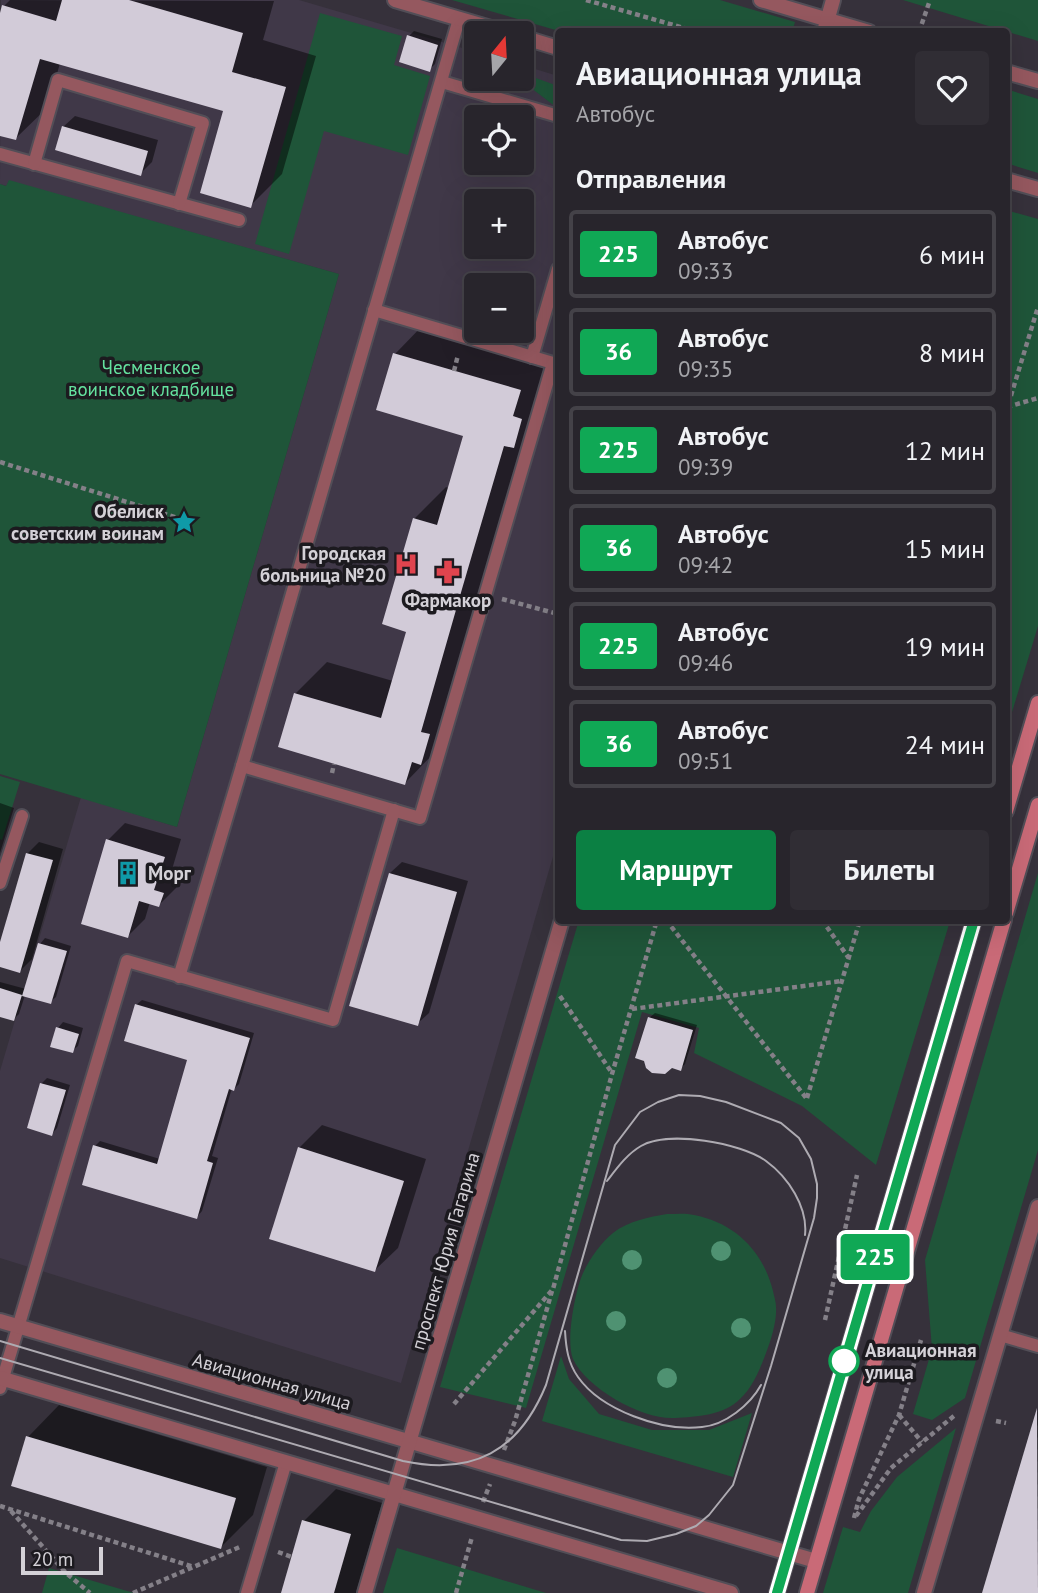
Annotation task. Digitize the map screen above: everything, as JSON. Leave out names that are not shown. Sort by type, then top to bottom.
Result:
[{"type":"main road","points":[[1010,798],[1038,703]]},
{"type":"main road","points":[[1010,899],[1038,804]]},
{"type":"main road","points":[[776,1593],[973,924]]},
{"type":"main road","points":[[807,1593],[1003,924]]},
{"type":"street","points":[[395,0],[466,21]]},
{"type":"street","points":[[761,0],[826,25],[844,28]]},
{"type":"street","points":[[826,25],[833,0]]},
{"type":"street","points":[[534,41],[555,47]]},
{"type":"street","points":[[1010,73],[1038,81]]},
{"type":"street","points":[[1010,181],[1038,189]]},
{"type":"street","name":"проспект Юрия Гагарина","points":[[365,1593],[561,924]]},
{"type":"street","points":[[924,1593],[1038,1207]]},
{"type":"street","name":"Авиационная улица","points":[[0,1321],[816,1561]]},
{"type":"street","points":[[1,1382],[286,1462],[730,1593]]},
{"type":"lane","points":[[179,977],[459,19]]},
{"type":"lane","points":[[34,164],[58,80],[203,123],[179,204]]},
{"type":"lane","points":[[442,82],[555,115]]},
{"type":"lane","points":[[0,154],[239,220]]},
{"type":"lane","points":[[532,357],[555,279]]},
{"type":"lane","points":[[242,766],[420,818],[553,363],[374,310]]},
{"type":"lane","points":[[1,1382],[127,961],[333,1020],[394,810]]},
{"type":"lane","points":[[0,883],[22,816]]},
{"type":"lane","points":[[1000,1335],[1038,1346]]},
{"type":"lane","points":[[247,1593],[286,1462]]},
{"type":"path","points":[[586,0],[684,28]]},
{"type":"path","points":[[920,28],[930,0]]},
{"type":"path","points":[[1010,399],[1038,307]]},
{"type":"path","points":[[1010,408],[1038,398]]},
{"type":"path","points":[[0,462],[181,519]]},
{"type":"path","points":[[485,595],[555,613]]},
{"type":"path","points":[[456,1593],[476,1518],[516,1421],[656,924]]},
{"type":"path","points":[[669,924],[807,1099],[859,924]]},
{"type":"path","points":[[825,924],[849,958]]},
{"type":"path","points":[[546,976],[612,1074]]},
{"type":"path","points":[[632,1009],[841,981]]},
{"type":"path","points":[[825,1320],[857,1175]]},
{"type":"path","points":[[454,1404],[553,1289]]},
{"type":"path","points":[[854,1518],[859,1499],[899,1415],[921,1340]]},
{"type":"path","points":[[854,1518],[891,1468],[961,1410]]},
{"type":"path","points":[[899,1415],[922,1442]]},
{"type":"path","points":[[0,1506],[194,1567]]},
{"type":"path","points":[[10,1510],[66,1573],[90,1593]]},
{"type":"path","points":[[846,1515],[854,1518]]},
{"type":"path","points":[[133,1593],[244,1546],[260,1547]]},
{"type":"path","points":[[458,1585],[463,1593]]},
{"type":"shaded area","name":"Городская больница №20","points":[[1,0],[299,0],[464,48],[464,91],[534,91],[534,69],[555,75],[555,849],[401,1383],[0,1258],[0,1071],[81,797],[177,827],[339,274],[9,181],[7,186],[0,184]]},
{"type":"green space","points":[[452,0],[720,0],[795,22],[793,28],[555,28]]},
{"type":"green space","points":[[903,0],[1038,0],[1038,41],[1010,32],[1010,28],[995,28]]},
{"type":"green space","points":[[320,13],[402,36],[394,65],[430,76],[408,155],[324,131],[289,254],[255,244]]},
{"type":"green space","points":[[534,77],[555,85],[555,106],[534,90]]},
{"type":"green space","points":[[1010,90],[1038,99],[1038,173],[1010,164]]},
{"type":"green space","name":"Чесменское воинское кладбище","points":[[9,180],[339,274],[177,827],[0,774],[0,184],[6,186]]},
{"type":"green space","points":[[1010,211],[1038,219],[1038,626],[1010,719]]},
{"type":"green space","points":[[0,776],[20,782],[2,840],[0,839]]},
{"type":"green space","points":[[1038,873],[1038,1150],[965,1398],[932,1420],[913,1414],[932,1349],[925,1260]]},
{"type":"green space","points":[[578,924],[949,924],[876,1165],[802,1106],[694,1053],[699,1028],[642,1012],[526,1408],[440,1387]]},
{"type":"green space","points":[[667,1214],[688,1214],[709,1219],[734,1232],[745,1241],[762,1263],[775,1299],[773,1330],[764,1359],[745,1394],[726,1409],[683,1418],[648,1414],[617,1400],[590,1381],[580,1370],[571,1352],[575,1298],[582,1275],[594,1255],[608,1237],[625,1225]]},
{"type":"green space","points":[[561,1356],[569,1379],[599,1414],[652,1430],[709,1430],[752,1413],[733,1477],[542,1421]]},
{"type":"green space","points":[[956,1428],[908,1593],[823,1593],[843,1527],[860,1532],[871,1511],[897,1477]]},
{"type":"green space","points":[[397,1548],[546,1593],[383,1593]]},
{"type":"green space","points":[[49,1568],[134,1593],[42,1593]]},
{"type":"building","points":[[62,0],[129,0],[243,33],[232,72],[286,87],[251,208],[200,193],[223,111],[40,59],[16,140],[0,136],[2,5],[56,21]]},
{"type":"building","points":[[407,35],[438,45],[430,72],[399,62]]},
{"type":"building","points":[[62,126],[148,151],[141,176],[55,150]]},
{"type":"building","points":[[393,353],[521,390],[513,416],[522,419],[514,448],[504,446],[462,589],[421,732],[430,734],[421,765],[412,762],[405,785],[278,747],[294,693],[381,718],[406,632],[382,624],[413,518],[437,525],[463,436],[376,410]]},
{"type":"building","name":"Морг","points":[[106,839],[165,857],[154,890],[164,893],[159,907],[139,901],[128,938],[81,924]]},
{"type":"building","points":[[26,853],[53,860],[20,973],[0,967],[0,942]]},
{"type":"building","points":[[389,873],[457,892],[418,1026],[349,1006]]},
{"type":"building","points":[[38,943],[67,951],[51,1004],[22,996]]},
{"type":"building","points":[[0,988],[22,995],[14,1021],[0,1017]]},
{"type":"building","points":[[135,1004],[250,1038],[234,1091],[229,1089],[207,1161],[213,1163],[197,1219],[82,1185],[93,1145],[157,1164],[187,1060],[124,1041]]},
{"type":"building","points":[[648,1017],[693,1030],[681,1071],[672,1068],[665,1074],[652,1073],[646,1068],[644,1061],[635,1058]]},
{"type":"building","points":[[56,1027],[79,1034],[73,1053],[50,1047]]},
{"type":"building","points":[[40,1083],[66,1090],[52,1136],[27,1128]]},
{"type":"building","points":[[298,1147],[404,1181],[375,1272],[269,1239]]},
{"type":"building","points":[[1037,1408],[1038,1593],[982,1593]]},
{"type":"building","points":[[26,1436],[236,1498],[221,1549],[11,1486]]},
{"type":"building","points":[[302,1520],[351,1534],[334,1593],[281,1593]]},
{"type":"tram line","points":[[0,1341],[403,1461],[428,1465],[472,1461],[507,1442],[535,1408],[546,1385],[615,1145],[640,1112],[679,1095],[700,1096],[726,1102],[781,1123],[799,1138],[811,1159],[817,1184],[814,1218],[733,1485],[709,1515],[696,1526],[647,1541],[621,1540],[0,1358]]},
{"type":"tram line","points":[[607,1181],[631,1153],[653,1141],[686,1139],[723,1144],[755,1155],[782,1175],[800,1203],[805,1235]]},
{"type":"tram line","points":[[565,1331],[572,1366],[588,1389],[617,1409],[651,1422],[686,1428],[711,1425],[736,1413],[761,1385]]},
{"type":"bus line","name":"225","points":[[777,1593],[973,924]]},
{"type":"place","name":"Обелиск советским воинам","points":[[184,522]]},
{"type":"place","name":"Городская больница №20","points":[[406,564]]},
{"type":"place","name":"Фармакор","points":[[448,572]]},
{"type":"place","name":"Морг","points":[[128,873]]},
{"type":"place","name":"Авиационная улица","points":[[844,1361]]}]
